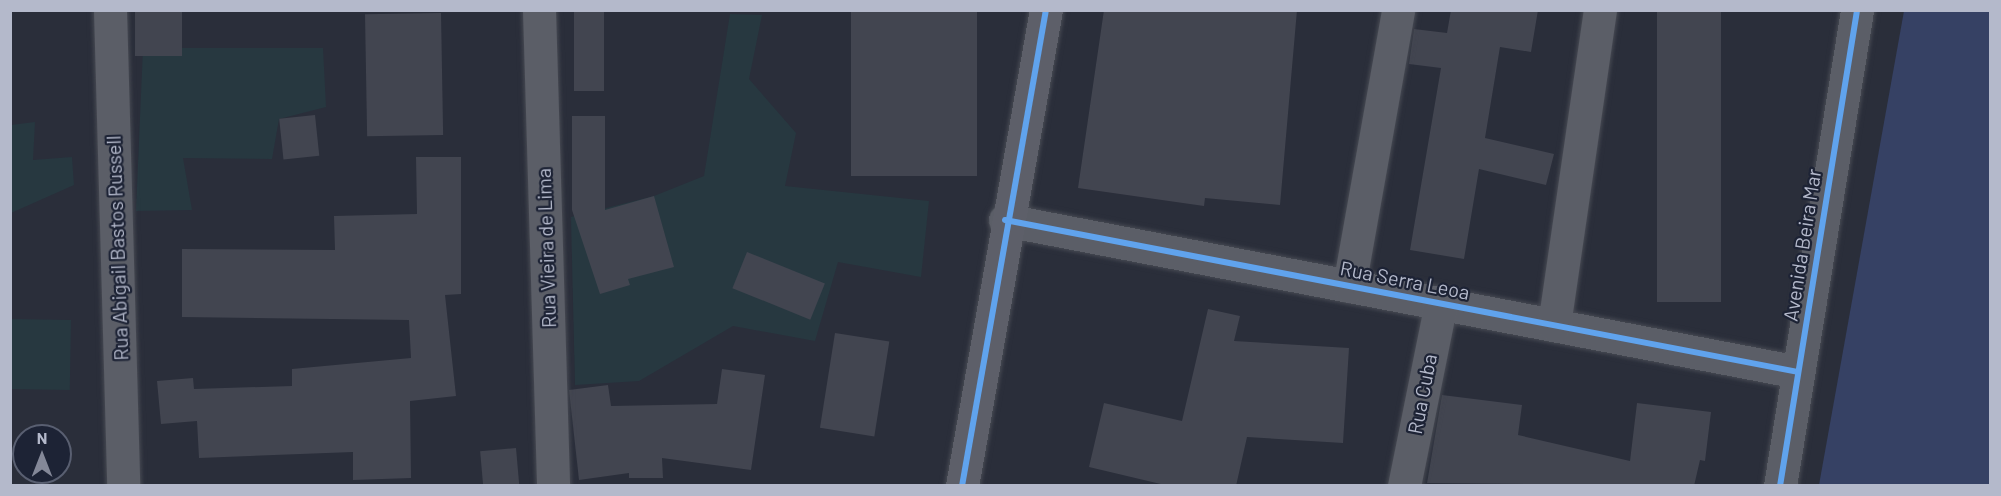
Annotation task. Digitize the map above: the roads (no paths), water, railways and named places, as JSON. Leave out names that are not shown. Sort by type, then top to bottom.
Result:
[{"type":"main road","points":[[962,486],[1005,220],[1046,10]]},
{"type":"street","name":"Rua Abigail Bastos Russell","points":[[110,10],[123,486]]},
{"type":"street","name":"Rua Vieira de Lima","points":[[539,10],[553,486]]},
{"type":"street","points":[[1348,286],[1398,10]]},
{"type":"street","points":[[1554,325],[1600,10]]},
{"type":"street","name":"Avenida Beira Mar","points":[[1780,486],[1857,10]]},
{"type":"street","name":"Rua Serra Leoa","points":[[1005,220],[1798,372]]},
{"type":"street","name":"Rua Cuba","points":[[1404,486],[1440,303]]},
{"type":"water","points":[[1904,11],[1990,11],[1990,485],[1819,485]]}]
